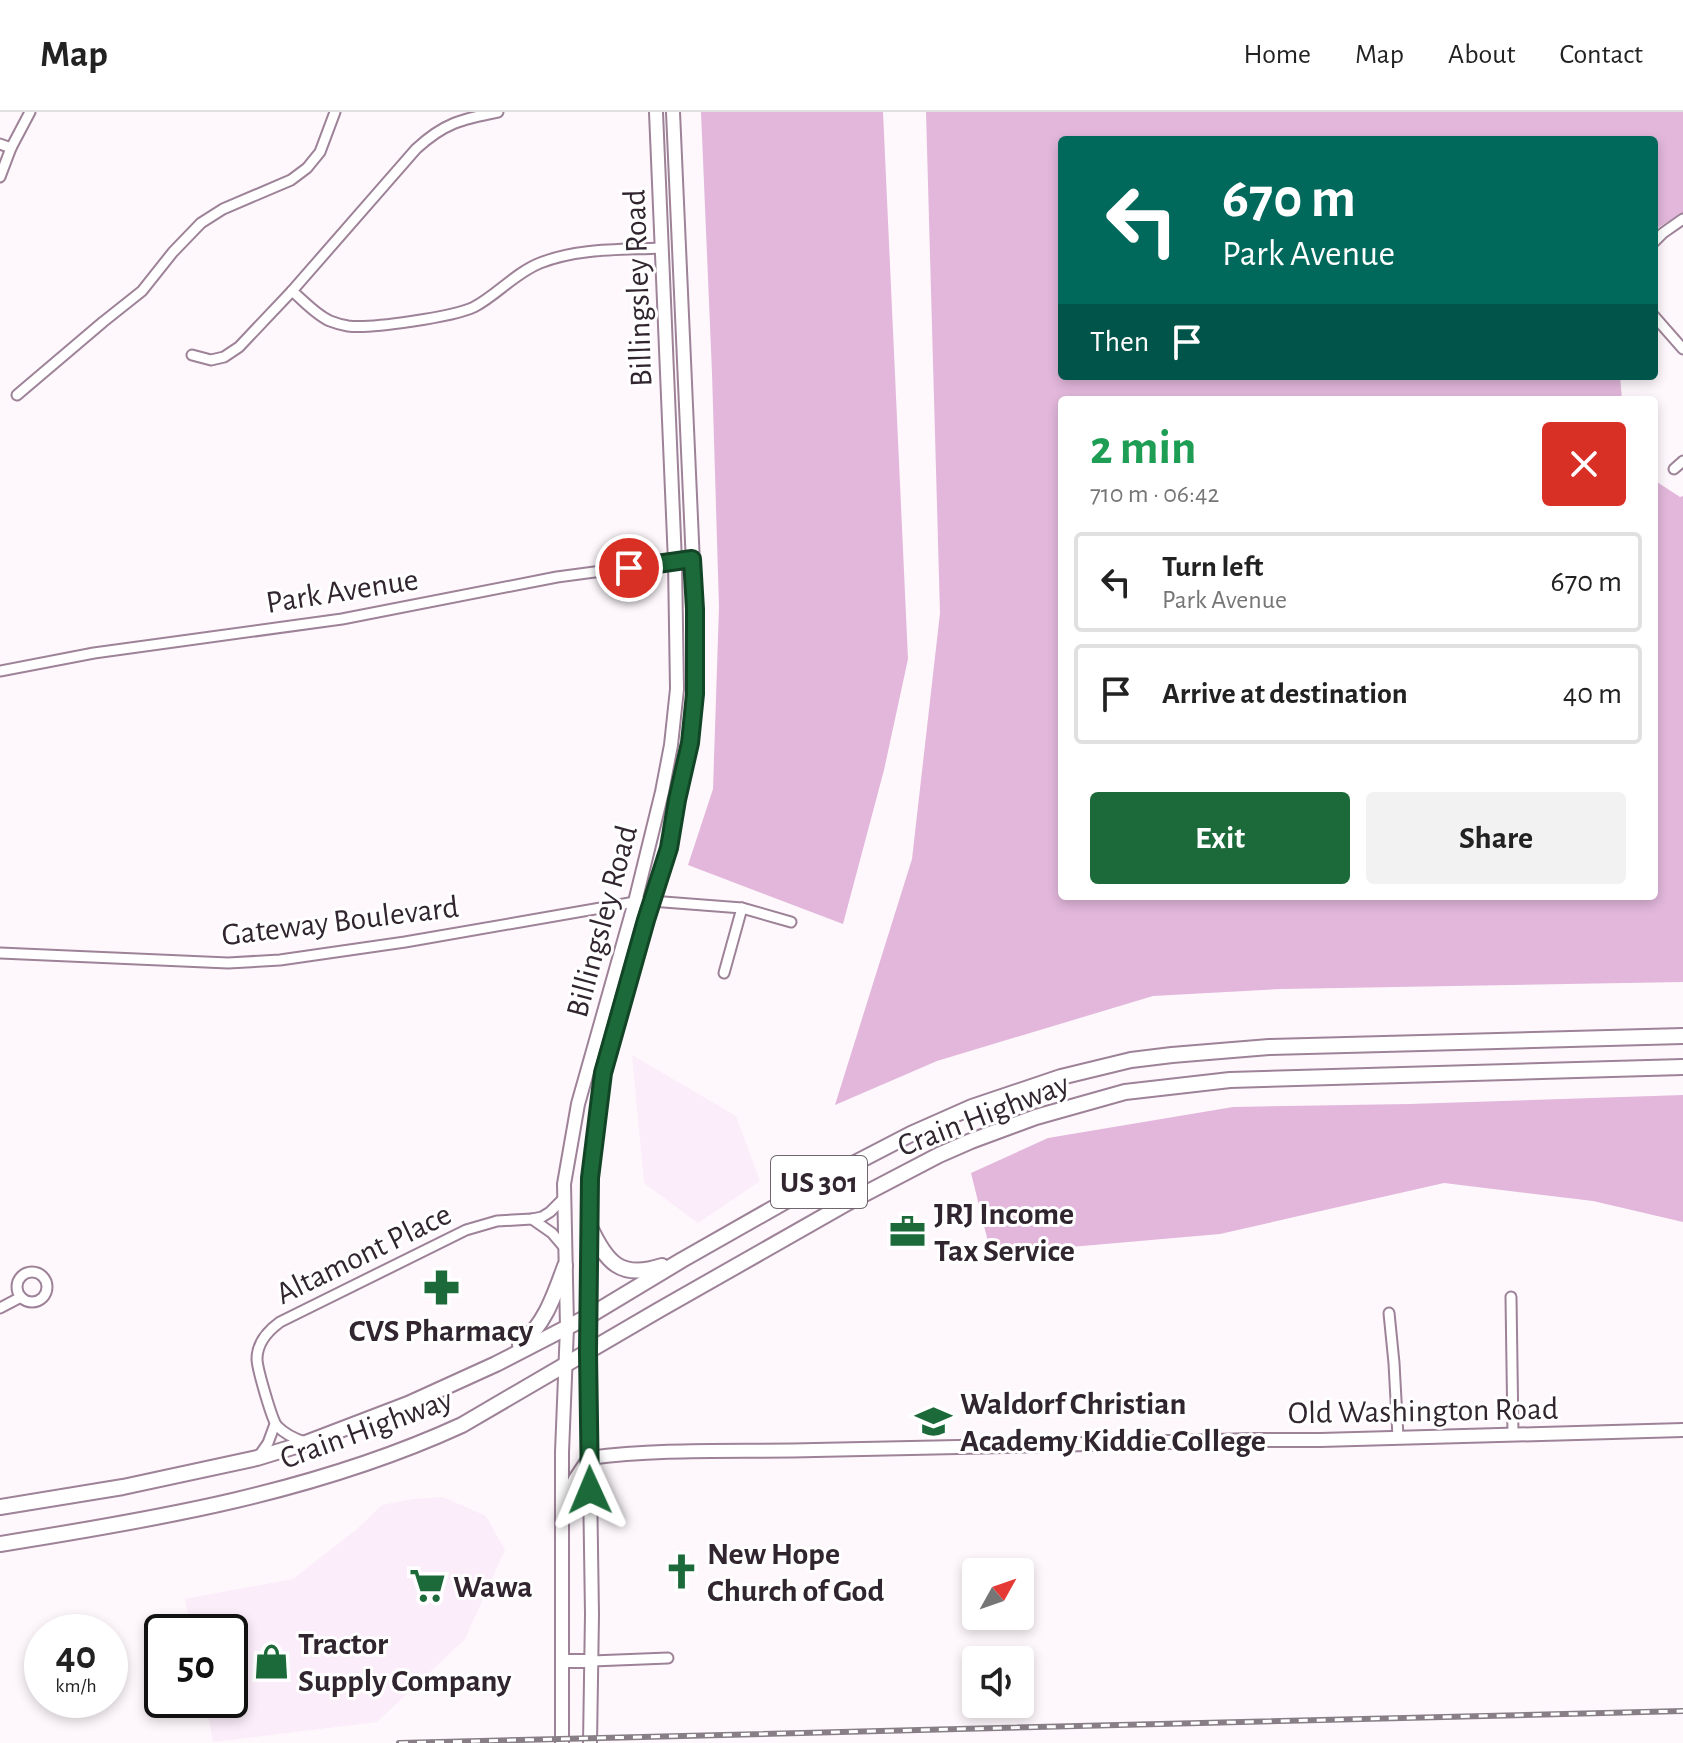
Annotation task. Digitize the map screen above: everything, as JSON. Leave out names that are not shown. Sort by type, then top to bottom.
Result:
[{"type":"highway","name":"Crain Highway","points":[[0,1507],[123,1487],[257,1458],[408,1404],[496,1364],[589,1316],[830,1176],[941,1119],[1023,1089],[1107,1065],[1172,1055],[1269,1047],[1683,1036]]},
{"type":"highway","name":"Crain Highway","points":[[0,1544],[176,1514],[283,1489],[422,1444],[462,1425],[849,1202],[939,1155],[1036,1117],[1125,1092],[1230,1080],[1683,1067]]},
{"type":"highway","points":[[589,1225],[607,1257],[626,1270],[641,1272],[682,1260]]},
{"type":"highway","points":[[496,1364],[531,1336],[539,1325],[565,1266]]},
{"type":"main road","name":"Billingsley Road","points":[[562,1743],[562,1510],[567,1327],[564,1184],[578,1104],[635,902],[662,792],[677,689],[675,562],[656,112]]},
{"type":"main road","name":"Billingsley Road","points":[[590,1743],[590,1178],[603,1073],[669,848],[695,694],[695,609],[673,112]]},
{"type":"main road","name":"Old Washington Road","points":[[589,1458],[676,1451],[1683,1430]]},
{"type":"main road","points":[[562,1510],[567,1494],[589,1458]]},
{"type":"main road","points":[[563,1661],[592,1661]]},
{"type":"street","points":[[0,177],[30,112]]},
{"type":"street","points":[[17,395],[142,291],[201,223],[223,209],[291,180],[307,168],[320,152],[335,112]]},
{"type":"street","points":[[192,355],[211,360],[224,357],[239,347],[428,138],[459,120],[498,112]]},
{"type":"street","points":[[0,144],[11,148]]},
{"type":"street","points":[[1658,238],[1683,219]]},
{"type":"street","points":[[292,291],[328,320],[346,326],[366,327],[454,314],[475,307],[538,264],[560,257],[581,252],[660,248]]},
{"type":"street","points":[[1658,321],[1683,349]]},
{"type":"street","points":[[1674,469],[1683,461]]},
{"type":"street","name":"Park Avenue","points":[[0,671],[94,653],[342,619],[557,577],[692,559]]},
{"type":"street","name":"Gateway Boulevard","points":[[0,953],[228,963],[280,960],[651,901],[742,908],[791,922]]},
{"type":"street","points":[[724,973],[742,908]]},
{"type":"street","name":"Altamont Place","points":[[275,1424],[257,1358],[264,1338],[280,1322],[466,1230],[497,1221],[532,1219],[550,1212],[563,1199]]},
{"type":"street","points":[[532,1219],[545,1227],[564,1247]]},
{"type":"street","points":[[0,1308],[21,1297]]},
{"type":"street","points":[[1511,1297],[1513,1434]]},
{"type":"street","points":[[1389,1313],[1398,1437]]},
{"type":"street","points":[[257,1458],[268,1443],[275,1424],[306,1443]]},
{"type":"street","points":[[592,1661],[668,1658]]},
{"type":"shaded area","points":[[701,112],[883,112],[908,659],[884,770],[843,924],[688,865],[713,789],[719,607]]},
{"type":"shaded area","points":[[926,112],[1683,112],[1683,213],[1658,228],[1658,136],[1058,136],[1058,380],[1620,380],[1622,396],[1058,396],[1058,900],[1658,900],[1658,483],[1683,496],[1683,982],[1281,989],[1153,996],[937,1061],[835,1105],[912,859],[940,613]]},
{"type":"shaded area","points":[[632,1055],[736,1116],[760,1181],[698,1223],[644,1183]]},
{"type":"shaded area","points":[[1683,1095],[1683,1222],[1593,1201],[1444,1183],[1220,1234],[991,1254],[971,1173],[1048,1138],[1233,1107]]},
{"type":"shaded area","points":[[443,1497],[486,1516],[505,1550],[465,1639],[377,1722],[213,1742],[208,1718],[248,1718],[248,1614],[188,1614],[185,1599],[293,1579],[357,1529],[382,1505]]},
{"type":"railway","points":[[399,1743],[1683,1711]]},
{"type":"place","name":"JRJ Income Tax Service","points":[[908,1231]]},
{"type":"place","name":"CVS Pharmacy","points":[[441,1288]]},
{"type":"place","name":"Waldorf Christian Academy Kiddie College","points":[[934,1421]]},
{"type":"place","name":"New Hope Church of God","points":[[681,1571]]},
{"type":"place","name":"Wawa","points":[[427,1586]]},
{"type":"place","name":"Tractor Supply Company","points":[[272,1661]]},
{"type":"route","points":[[590,1490],[590,1178],[603,1073],[669,848],[690,743],[695,694],[692,559],[629,568]]}]
